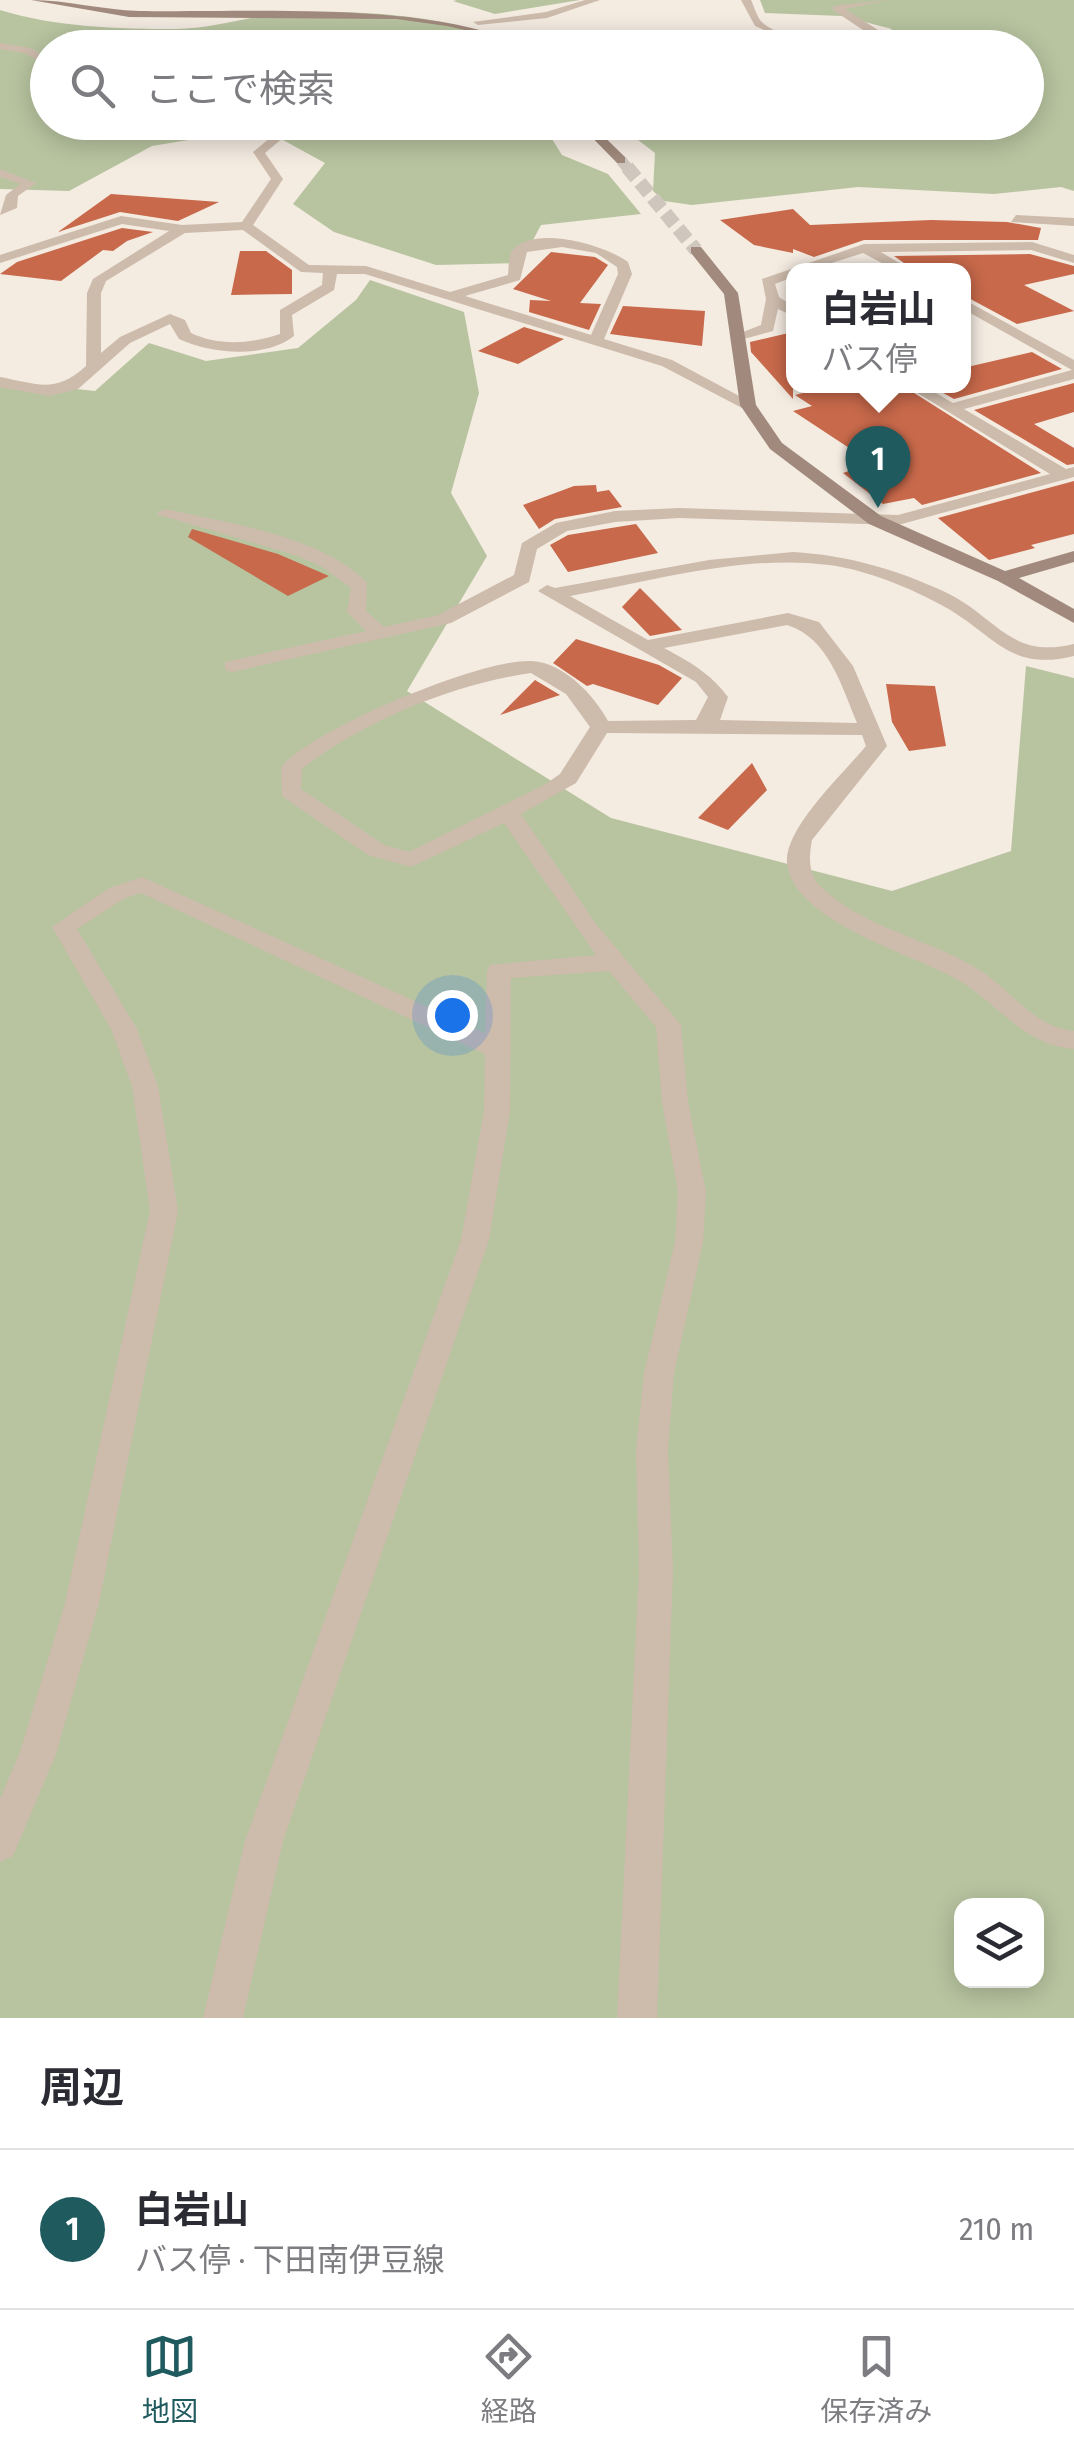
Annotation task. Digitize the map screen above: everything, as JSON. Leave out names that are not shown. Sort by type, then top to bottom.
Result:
[{"type":"main road","points":[[36,0],[142,14],[309,2],[378,4],[478,22],[497,30]]},
{"type":"main road","points":[[600,140],[621,160]]},
{"type":"main road","points":[[696,250],[731,292],[748,406],[776,446],[876,520],[1004,577],[1074,617]]},
{"type":"main road","points":[[1004,577],[1074,556]]},
{"type":"street","points":[[478,22],[546,14],[596,0]]},
{"type":"street","points":[[746,0],[758,24],[779,30]]},
{"type":"street","points":[[871,30],[836,8],[883,0]]},
{"type":"street","points":[[0,46],[30,52]]},
{"type":"street","points":[[246,226],[276,179],[258,152],[276,140]]},
{"type":"street","points":[[0,173],[30,183],[12,195],[13,206],[0,211]]},
{"type":"street","points":[[122,220],[118,214],[124,198]]},
{"type":"street","points":[[1016,219],[1074,222]]},
{"type":"street","points":[[0,259],[122,220],[182,229],[246,226],[306,269],[366,270],[450,296],[667,364],[748,406]]},
{"type":"street","points":[[94,368],[94,292],[100,279],[182,229]]},
{"type":"street","points":[[450,296],[515,276],[516,255],[522,249],[575,243],[595,247],[623,265],[625,274],[596,342]]},
{"type":"street","points":[[822,263],[864,248],[1032,246],[1058,250],[1074,259]]},
{"type":"street","points":[[864,248],[891,263]]},
{"type":"street","points":[[0,382],[49,391],[74,386],[125,340],[170,318],[180,323],[184,336],[202,346],[270,344],[287,336],[286,313],[329,287],[330,269]]},
{"type":"street","points":[[740,336],[768,328],[773,300],[767,282],[786,275]]},
{"type":"street","points":[[773,300],[786,308]]},
{"type":"street","points":[[971,308],[1074,366]]},
{"type":"street","points":[[951,408],[1074,374]]},
{"type":"street","points":[[926,393],[1069,474]]},
{"type":"street","points":[[702,726],[718,705],[711,685],[523,578],[520,568],[531,544],[544,532],[588,518],[658,514],[900,520],[1069,474]]},
{"type":"street","points":[[164,514],[245,532],[346,573],[360,587],[356,612],[380,634]]},
{"type":"street","points":[[552,594],[751,562],[817,557],[862,567],[948,601],[1003,643],[1038,658],[1074,667]]},
{"type":"street","points":[[232,666],[444,619],[523,578]]},
{"type":"street","points":[[646,646],[760,622],[788,619],[812,626],[842,666],[877,746],[801,839],[796,856],[806,886],[833,907],[961,970],[996,993],[1028,1024],[1060,1041],[1074,1040]]},
{"type":"street","points":[[1038,658],[1074,650]]},
{"type":"street","points":[[514,667],[546,671],[596,713],[600,727],[568,778],[508,812],[412,860],[398,860],[302,803],[290,791],[288,780],[300,760],[344,734],[490,672],[514,667]]},
{"type":"street","points":[[600,727],[873,730]]},
{"type":"street","points":[[508,812],[613,962],[668,1024],[675,1102],[692,1192],[688,1242],[659,1373],[652,1450],[656,1571],[637,2018]]},
{"type":"street","points":[[0,1843],[38,1754],[82,1603],[164,1211],[145,1086],[124,1029],[64,927],[117,894],[142,885],[498,1050]]},
{"type":"street","points":[[223,2018],[264,1840],[475,1240],[497,1111],[498,971],[613,962]]},
{"type":"green space","points":[[457,0],[580,0],[495,14],[453,1]]},
{"type":"green space","points":[[760,0],[1074,0],[1074,191],[1061,187],[994,194],[858,187],[692,205],[664,201],[653,191],[655,153],[638,140],[1044,140],[1044,30],[891,30],[842,16],[765,13]]},
{"type":"green space","points":[[0,10],[87,26],[132,28],[189,28],[303,12],[363,13],[430,20],[470,30],[30,30],[30,140],[188,140],[152,146],[69,191],[0,189]]},
{"type":"green space","points":[[283,140],[553,140],[562,155],[608,174],[641,214],[541,225],[521,263],[436,265],[334,232],[293,204],[325,163]]},
{"type":"green space","points":[[370,280],[464,312],[479,393],[451,493],[487,556],[407,691],[611,818],[892,891],[1011,851],[1026,666],[1074,678],[1074,2018],[0,2018],[0,381],[95,391],[149,343],[206,361],[298,348],[356,300]]},
{"type":"building","points":[[111,194],[219,202],[178,221],[120,212],[58,232]]},
{"type":"building","points":[[793,209],[810,225],[931,220],[1007,222],[1041,228],[1038,240],[864,240],[814,257],[793,249],[793,253],[754,245],[720,220]]},
{"type":"building","points":[[122,228],[153,232],[127,241],[113,251],[103,250],[61,281],[0,274],[17,262]]},
{"type":"building","points":[[240,251],[266,251],[292,270],[292,294],[231,295]]},
{"type":"building","points":[[551,252],[595,257],[608,265],[580,303],[601,304],[589,330],[529,312],[530,300],[551,301],[513,289]]},
{"type":"building","points":[[1030,254],[1074,266],[1074,274],[1024,285],[1074,311],[1017,324],[971,299],[971,263],[904,263],[894,256]]},
{"type":"building","points":[[623,306],[705,311],[702,346],[610,334]]},
{"type":"building","points":[[524,327],[564,339],[518,364],[478,351]]},
{"type":"building","points":[[786,334],[786,391],[751,352],[750,342]]},
{"type":"building","points":[[1032,352],[1062,369],[954,399],[943,393],[971,393],[971,366]]},
{"type":"building","points":[[1074,383],[1074,412],[1034,424],[1074,448],[1074,464],[1067,465],[974,410]]},
{"type":"building","points":[[914,393],[1041,473],[922,505],[914,498],[883,504],[843,473],[872,463],[793,411],[812,406],[795,395]]},
{"type":"building","points":[[1074,481],[1074,534],[1031,545],[1035,548],[989,560],[938,518]]},
{"type":"building","points":[[596,485],[597,492],[609,490],[622,507],[555,519],[539,529],[523,505],[574,486]]},
{"type":"building","points":[[636,524],[658,553],[568,572],[550,545],[568,535]]},
{"type":"building","points":[[192,529],[278,554],[329,576],[288,596],[188,537]]},
{"type":"building","points":[[640,588],[682,630],[650,636],[622,607]]},
{"type":"building","points":[[576,639],[659,665],[682,678],[658,705],[593,684],[587,686],[553,663]]},
{"type":"building","points":[[535,680],[560,695],[500,715]]},
{"type":"building","points":[[886,684],[935,686],[946,746],[909,751],[892,722]]},
{"type":"building","points":[[752,763],[767,790],[728,830],[698,818]]},
{"type":"tunnel","points":[[621,160],[629,170]]},
{"type":"tunnel","points":[[627,167],[696,250]]},
{"type":"place","name":"白岩山","points":[[878,508]]}]
